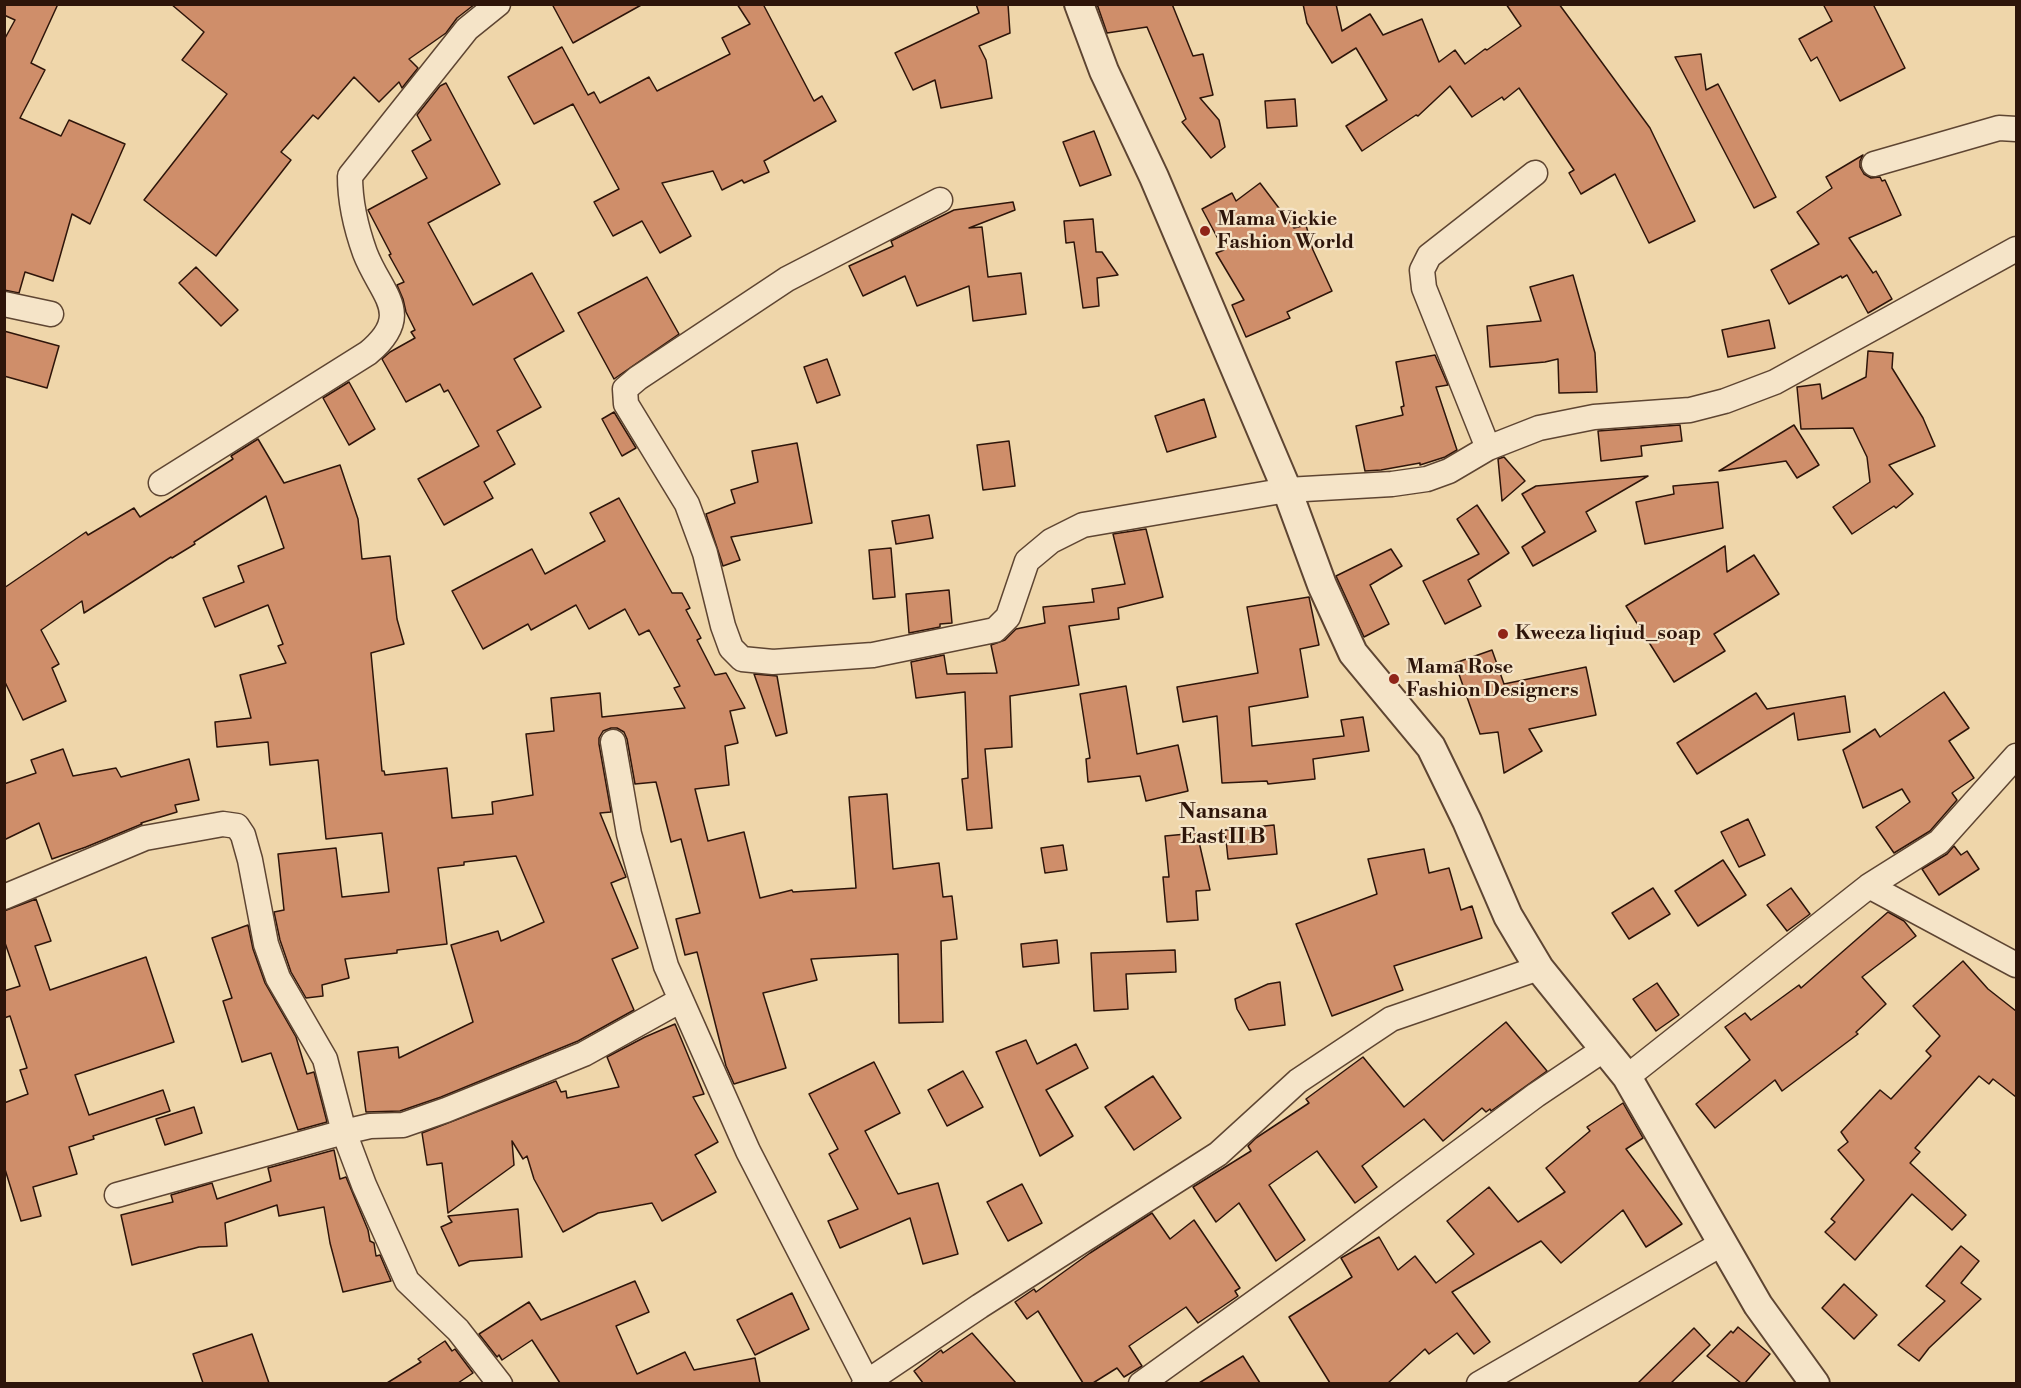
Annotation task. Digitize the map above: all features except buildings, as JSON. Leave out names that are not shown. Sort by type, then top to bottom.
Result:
[{"type":"street","points":[[161,483],[368,353],[383,340],[390,328],[391,305],[365,254],[350,202],[350,176],[467,30],[498,4]]},
{"type":"street","points":[[1078,4],[1104,71],[1154,177],[1287,490],[1322,585],[1353,654],[1431,747],[1467,821],[1508,916],[1539,968],[1606,1048],[1627,1077],[1758,1305],[1815,1383]]},
{"type":"street","points":[[1874,164],[1999,128],[2016,129]]},
{"type":"street","points":[[1488,448],[1424,288],[1422,270],[1429,256],[1535,173]]},
{"type":"street","points":[[940,200],[787,279],[625,389],[626,404],[687,504],[705,553],[723,626],[731,648],[742,659],[773,662],[873,654],[995,630],[1008,617],[1027,561],[1051,541],[1083,525],[1287,490],[1392,484],[1427,479],[1449,471],[1488,448],[1539,428],[1594,417],[1690,410],[1725,401],[1775,382],[2016,249]]},
{"type":"street","points":[[4,304],[51,314]]},
{"type":"street","points":[[613,742],[629,834],[666,966],[748,1151],[866,1382],[990,1299],[1218,1154],[1299,1081],[1391,1019],[1539,968]]},
{"type":"street","points":[[1627,1077],[1869,886],[1939,842],[2016,756]]},
{"type":"street","points":[[4,897],[144,838],[223,824],[237,826],[243,835],[250,860],[266,944],[278,978],[325,1059],[344,1132],[364,1185],[407,1281],[458,1330],[500,1383]]},
{"type":"street","points":[[1869,886],[2016,965]]},
{"type":"street","points":[[117,1195],[344,1132],[370,1126],[403,1125],[584,1054],[681,1000]]},
{"type":"street","points":[[1141,1383],[1329,1249],[1536,1095],[1606,1048]]},
{"type":"street","points":[[1479,1383],[1722,1243]]},
{"type":"place","name":"Mama Vickie Fashion World","points":[[1205,231]]},
{"type":"place","name":"Kweeza liqiud_soap","points":[[1503,634]]},
{"type":"place","name":"Mama Rose Fashion Designers","points":[[1394,679]]},
{"type":"district","name":"Nansana East II B","points":[[1223,826]]}]
